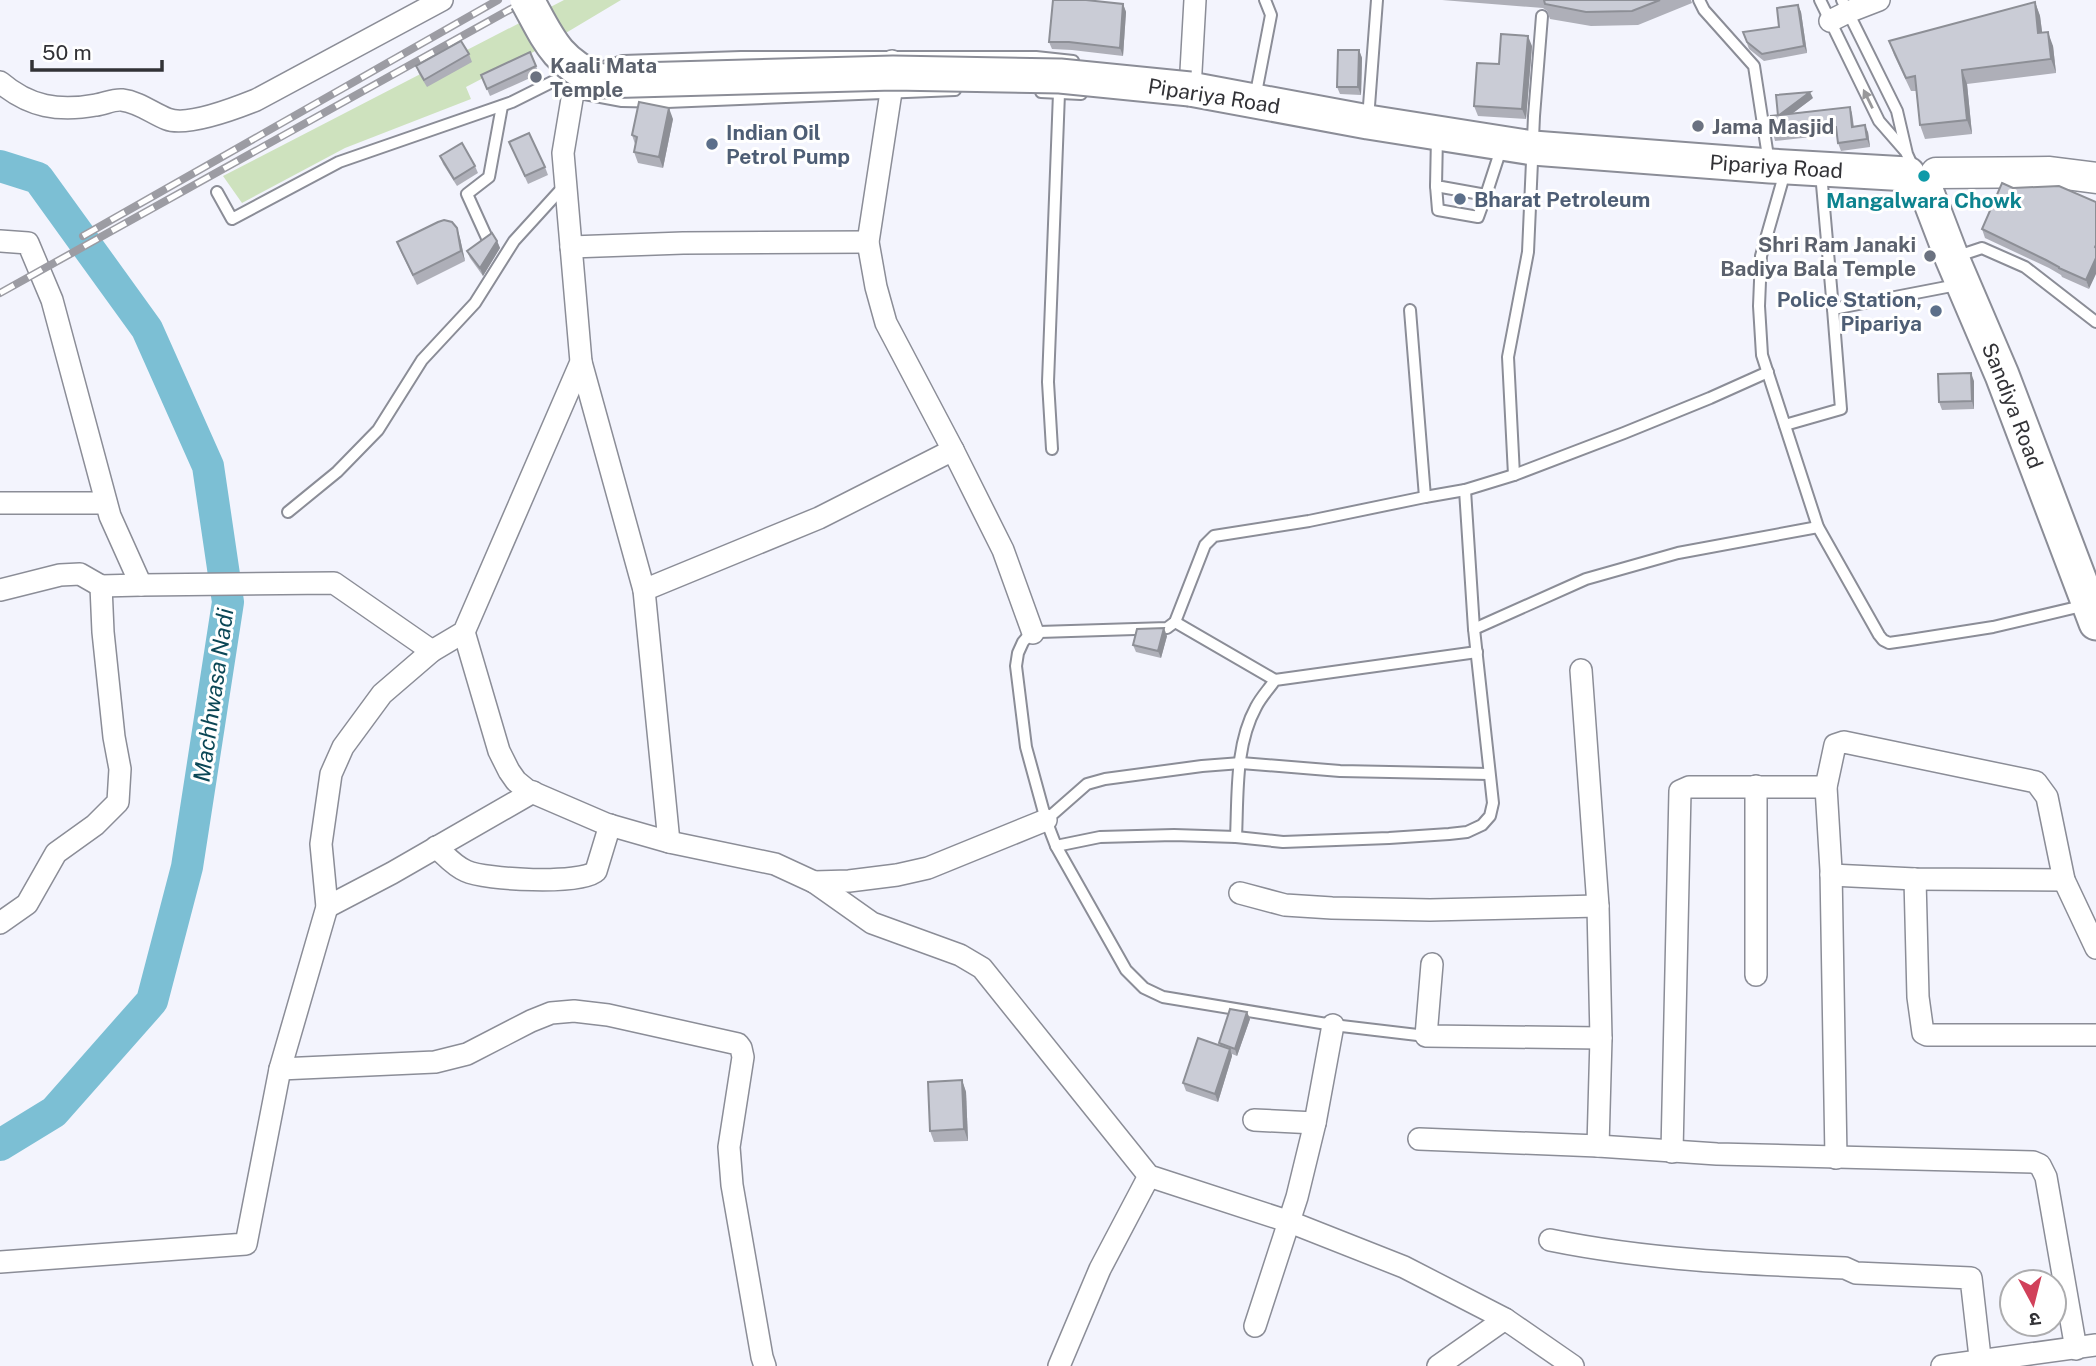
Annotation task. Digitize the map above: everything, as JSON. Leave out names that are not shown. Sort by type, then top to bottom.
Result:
[{"type":"main road","name":"Pipariya Road","points":[[527,0],[555,50],[578,71],[599,81],[894,73],[1060,76],[1181,88],[1368,122],[1518,145],[1778,167],[1918,171]]},
{"type":"main road","points":[[1918,171],[2050,172],[2096,178]]},
{"type":"main road","name":"Sandiya Road","points":[[1918,171],[2090,597]]},
{"type":"main road","points":[[2014,173],[2096,185]]},
{"type":"street","points":[[0,82],[31,103],[61,108],[94,106],[121,100],[146,107],[174,128],[256,100],[442,0]]},
{"type":"street","points":[[1181,88],[1195,0]]},
{"type":"street","points":[[1840,11],[1879,0]]},
{"type":"street","points":[[892,57],[891,92],[869,242],[876,288],[886,323],[1003,550],[1033,634]]},
{"type":"street","points":[[1059,93],[1060,59]]},
{"type":"street","points":[[575,84],[563,153],[581,362],[644,590],[668,842]]},
{"type":"street","points":[[0,241],[28,243],[52,300],[110,516],[141,585]]},
{"type":"street","points":[[571,247],[683,243],[869,242]]},
{"type":"street","points":[[0,1262],[246,1244],[280,1069],[327,907],[321,844],[331,774],[343,747],[382,694],[432,651],[464,632],[581,362]]},
{"type":"street","points":[[644,590],[819,518],[953,450]]},
{"type":"street","points":[[0,503],[106,503]]},
{"type":"street","points":[[0,590],[60,575],[80,574],[102,586],[334,583],[432,651]]},
{"type":"street","points":[[0,923],[27,904],[56,853],[95,825],[118,802],[120,769],[103,632],[102,586]]},
{"type":"street","points":[[464,632],[499,751],[516,781],[533,792],[610,825],[668,842],[775,863],[814,882],[872,923],[960,955],[982,968],[1149,1176],[1290,1222],[1404,1267],[1506,1318],[1573,1366]]},
{"type":"street","points":[[1581,670],[1598,906],[1601,1038],[1598,1146]]},
{"type":"street","points":[[1836,1158],[1831,876],[1826,787],[1833,747],[1837,743],[1844,742],[2036,782],[2047,796],[2064,880],[2096,948]]},
{"type":"street","points":[[1756,786],[1756,975]]},
{"type":"street","points":[[1672,1152],[1679,793],[1681,789],[1689,787],[1826,787]]},
{"type":"street","points":[[327,907],[533,792]]},
{"type":"street","points":[[814,882],[849,881],[928,868],[1046,821]]},
{"type":"street","points":[[436,847],[457,867],[473,874],[563,880],[587,876],[596,871],[610,825]]},
{"type":"street","points":[[1831,876],[2064,880]]},
{"type":"street","points":[[1915,879],[1918,997],[1923,1033],[2096,1035]]},
{"type":"street","points":[[1240,893],[1285,905],[1332,908],[1430,910],[1598,906]]},
{"type":"street","points":[[1432,964],[1426,1036],[1601,1038]]},
{"type":"street","points":[[280,1069],[435,1062],[467,1054],[551,1013],[574,1010],[738,1044],[743,1057],[729,1147],[732,1185],[765,1366]]},
{"type":"street","points":[[1255,1326],[1290,1222],[1315,1123],[1333,1025]]},
{"type":"street","points":[[1254,1120],[1315,1123]]},
{"type":"street","points":[[1419,1139],[1598,1146],[1672,1152],[2033,1162],[2040,1165],[2046,1177],[2086,1347],[1981,1363],[1942,1366]]},
{"type":"street","points":[[1059,1366],[1100,1269],[1149,1176]]},
{"type":"street","points":[[1550,1240],[1595,1249],[1724,1263],[1845,1268],[1856,1273],[1971,1278],[1981,1363]]},
{"type":"street","points":[[1438,1366],[1506,1318]]},
{"type":"lane","points":[[1254,101],[1271,15],[1265,0]]},
{"type":"lane","points":[[1368,122],[1377,0]]},
{"type":"lane","points":[[1699,0],[1704,10],[1754,66],[1778,167],[1761,256],[1759,306],[1762,355],[1818,527],[1873,626],[1886,642],[1910,640],[1993,627],[2090,597]]},
{"type":"lane","points":[[1820,0],[1840,11],[1897,111],[1918,171]]},
{"type":"lane","points":[[1840,11],[1879,121],[1918,171]]},
{"type":"lane","points":[[1437,133],[1438,210],[1479,217],[1486,195],[1534,116],[1542,16]]},
{"type":"lane","points":[[575,84],[623,61],[741,57],[1035,57],[1087,62]]},
{"type":"lane","points":[[216,192],[232,219],[339,162],[502,106],[554,81],[575,84],[622,101],[667,102],[972,90]]},
{"type":"lane","points":[[1035,91],[1097,96]]},
{"type":"lane","points":[[1052,449],[1048,382],[1059,93]]},
{"type":"lane","points":[[487,238],[467,194],[489,177],[502,106]]},
{"type":"lane","points":[[1514,475],[1508,357],[1528,252],[1518,145]]},
{"type":"lane","points":[[1785,425],[1841,409],[1820,169]]},
{"type":"lane","points":[[288,512],[337,472],[378,430],[422,360],[475,303],[514,241],[565,185]]},
{"type":"lane","points":[[1436,186],[1486,195]]},
{"type":"lane","points":[[1833,309],[1958,270],[1982,248],[2025,267],[2096,322]]},
{"type":"lane","points":[[1410,310],[1425,496]]},
{"type":"lane","points":[[1426,1036],[1333,1025],[1163,997],[1144,988],[1126,970],[1056,845],[1046,821],[1026,747],[1016,666],[1023,642],[1033,634],[1167,628],[1175,622],[1205,545],[1214,536],[1309,521],[1425,496],[1465,491],[1514,475],[1710,398],[1768,372]]},
{"type":"lane","points":[[1056,845],[1100,838],[1174,835],[1283,842],[1389,838],[1467,832],[1482,825],[1490,816],[1493,803],[1474,629],[1465,491]]},
{"type":"lane","points":[[1474,629],[1586,579],[1678,553],[1818,527]]},
{"type":"lane","points":[[1175,622],[1275,680],[1477,652]]},
{"type":"lane","points":[[1236,837],[1246,731],[1256,706],[1275,680]]},
{"type":"lane","points":[[1046,821],[1087,784],[1105,779],[1241,762],[1340,771],[1489,774]]},
{"type":"green space","points":[[564,0],[621,0],[539,49],[466,87],[471,99],[345,148],[242,203],[223,176]]},
{"type":"building","points":[[1053,0],[1123,4],[1120,48],[1049,42]]},
{"type":"building","points":[[1544,0],[1660,0],[1632,11],[1586,12],[1545,4]]},
{"type":"building","points":[[2035,2],[2038,33],[2048,32],[2051,59],[1962,70],[1967,120],[1920,125],[1915,76],[1906,78],[1889,41]]},
{"type":"building","points":[[1798,5],[1804,46],[1762,54],[1747,42],[1743,32],[1779,27],[1777,8]]},
{"type":"building","points":[[1501,34],[1528,36],[1522,109],[1474,106],[1477,63],[1499,64]]},
{"type":"building","points":[[461,41],[469,54],[424,80],[416,66]]},
{"type":"building","points":[[1338,50],[1359,50],[1358,87],[1337,87]]},
{"type":"building","points":[[530,52],[536,66],[487,89],[481,75]]},
{"type":"building","points":[[1810,92],[1778,116],[1776,95]]},
{"type":"building","points":[[639,102],[669,108],[659,157],[634,152],[637,137],[632,135]]},
{"type":"building","points":[[1850,107],[1852,127],[1865,125],[1867,139],[1838,143],[1836,127],[1773,133],[1771,116]]},
{"type":"building","points":[[529,133],[545,167],[525,176],[509,142]]},
{"type":"building","points":[[462,143],[475,166],[454,179],[440,156]]},
{"type":"building","points":[[2002,183],[2013,188],[2059,186],[2096,202],[2096,258],[2086,280],[1982,229]]},
{"type":"building","points":[[444,220],[452,222],[457,228],[461,251],[413,275],[397,242]]},
{"type":"building","points":[[492,233],[497,241],[480,268],[467,251]]},
{"type":"building","points":[[1971,373],[1972,401],[1939,402],[1938,374]]},
{"type":"building","points":[[1164,628],[1158,651],[1133,645],[1137,629]]},
{"type":"building","points":[[1230,1009],[1247,1012],[1235,1049],[1219,1043]]},
{"type":"building","points":[[1198,1038],[1230,1049],[1215,1094],[1183,1083]]},
{"type":"building","points":[[962,1080],[964,1129],[930,1131],[928,1082]]},
{"type":"waterway","name":"Machhwasa Nadi","points":[[0,166],[38,178],[147,329],[208,466],[228,602],[187,867],[152,1001],[54,1112],[0,1145]]},
{"type":"railway","points":[[83,236],[498,0]]},
{"type":"railway","points":[[0,293],[527,0]]},
{"type":"place","name":"Kaali Mata Temple","points":[[536,77]]},
{"type":"place","name":"Jama Masjid","points":[[1698,126]]},
{"type":"place","name":"Indian Oil Petrol Pump","points":[[712,144]]},
{"type":"place","name":"Mangalwara Chowk","points":[[1924,176]]},
{"type":"place","name":"Bharat Petroleum","points":[[1460,199]]},
{"type":"place","name":"Shri Ram Janaki Badiya Bala Temple","points":[[1930,256]]},
{"type":"place","name":"Police Station, Pipariya","points":[[1936,311]]}]
